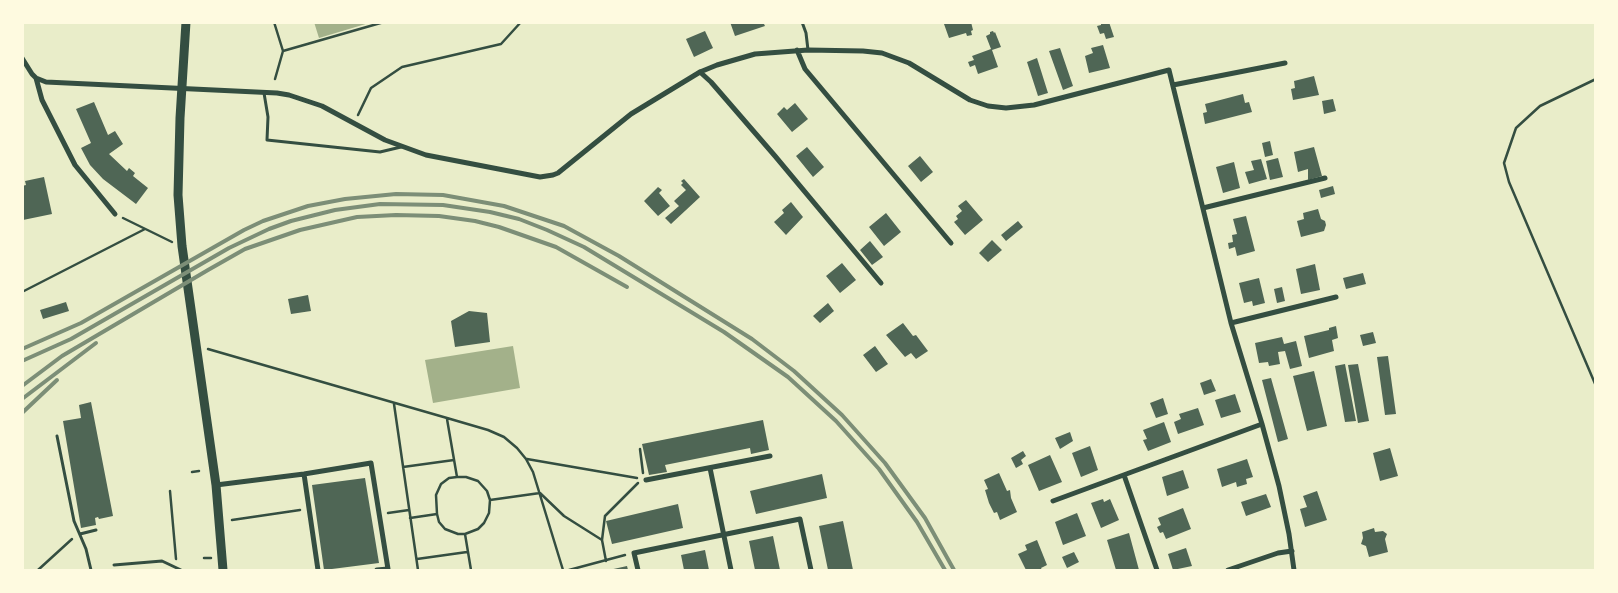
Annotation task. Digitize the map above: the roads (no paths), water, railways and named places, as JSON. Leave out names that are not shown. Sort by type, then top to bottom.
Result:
[{"type":"main road","points":[[186,22],[178,195],[182,246],[216,485],[223,570]]},
{"type":"street","points":[[797,50],[805,68],[951,244]]},
{"type":"street","points":[[36,78],[51,82],[264,92],[290,95],[308,100],[401,147],[446,160],[540,177],[553,175],[575,160],[631,114],[700,72],[741,57],[755,54],[808,50],[863,51],[891,56],[909,63],[970,100],[1006,108],[1034,105],[1169,70],[1231,323],[1279,486],[1294,570]]},
{"type":"street","points":[[22,58],[36,78],[42,100],[74,166],[115,214]]},
{"type":"street","points":[[1172,85],[1285,64]]},
{"type":"street","points":[[700,72],[711,82],[775,156],[881,283]]},
{"type":"street","points":[[1203,208],[1325,178]]},
{"type":"street","points":[[1231,323],[1336,297]]},
{"type":"street","points":[[1053,501],[1262,424]]},
{"type":"street","points":[[645,479],[770,456]]},
{"type":"street","points":[[216,485],[371,463],[388,569],[376,570]]},
{"type":"street","points":[[710,468],[731,570]]},
{"type":"street","points":[[304,474],[318,570]]},
{"type":"street","points":[[1124,475],[1157,570]]},
{"type":"street","points":[[638,570],[634,553],[800,519],[811,570]]},
{"type":"street","points":[[1228,570],[1278,553],[1292,551]]},
{"type":"lane","points":[[802,22],[806,33],[808,50]]},
{"type":"lane","points":[[264,92],[268,117],[267,140],[380,152],[401,147]]},
{"type":"lane","points":[[57,436],[74,521],[86,549],[91,570]]},
{"type":"lane","points":[[80,534],[96,530]]},
{"type":"lane","points":[[114,565],[162,561],[180,569]]},
{"type":"railway","points":[[22,349],[81,323],[244,230],[263,221],[308,206],[345,199],[396,194],[443,195],[504,206],[564,226],[619,256],[752,339],[794,371],[842,415],[885,463],[925,518],[954,570]]},
{"type":"railway","points":[[22,361],[71,339],[229,248],[291,221],[335,210],[380,204],[443,205],[490,212],[519,219],[584,247],[724,332],[788,377],[836,421],[879,469],[917,522],[945,570]]},
{"type":"railway","points":[[22,386],[62,356],[245,249],[300,230],[357,217],[396,215],[439,216],[475,221],[499,227],[556,247],[627,287]]},
{"type":"railway","points":[[22,399],[96,343]]},
{"type":"railway","points":[[22,413],[57,380]]}]
